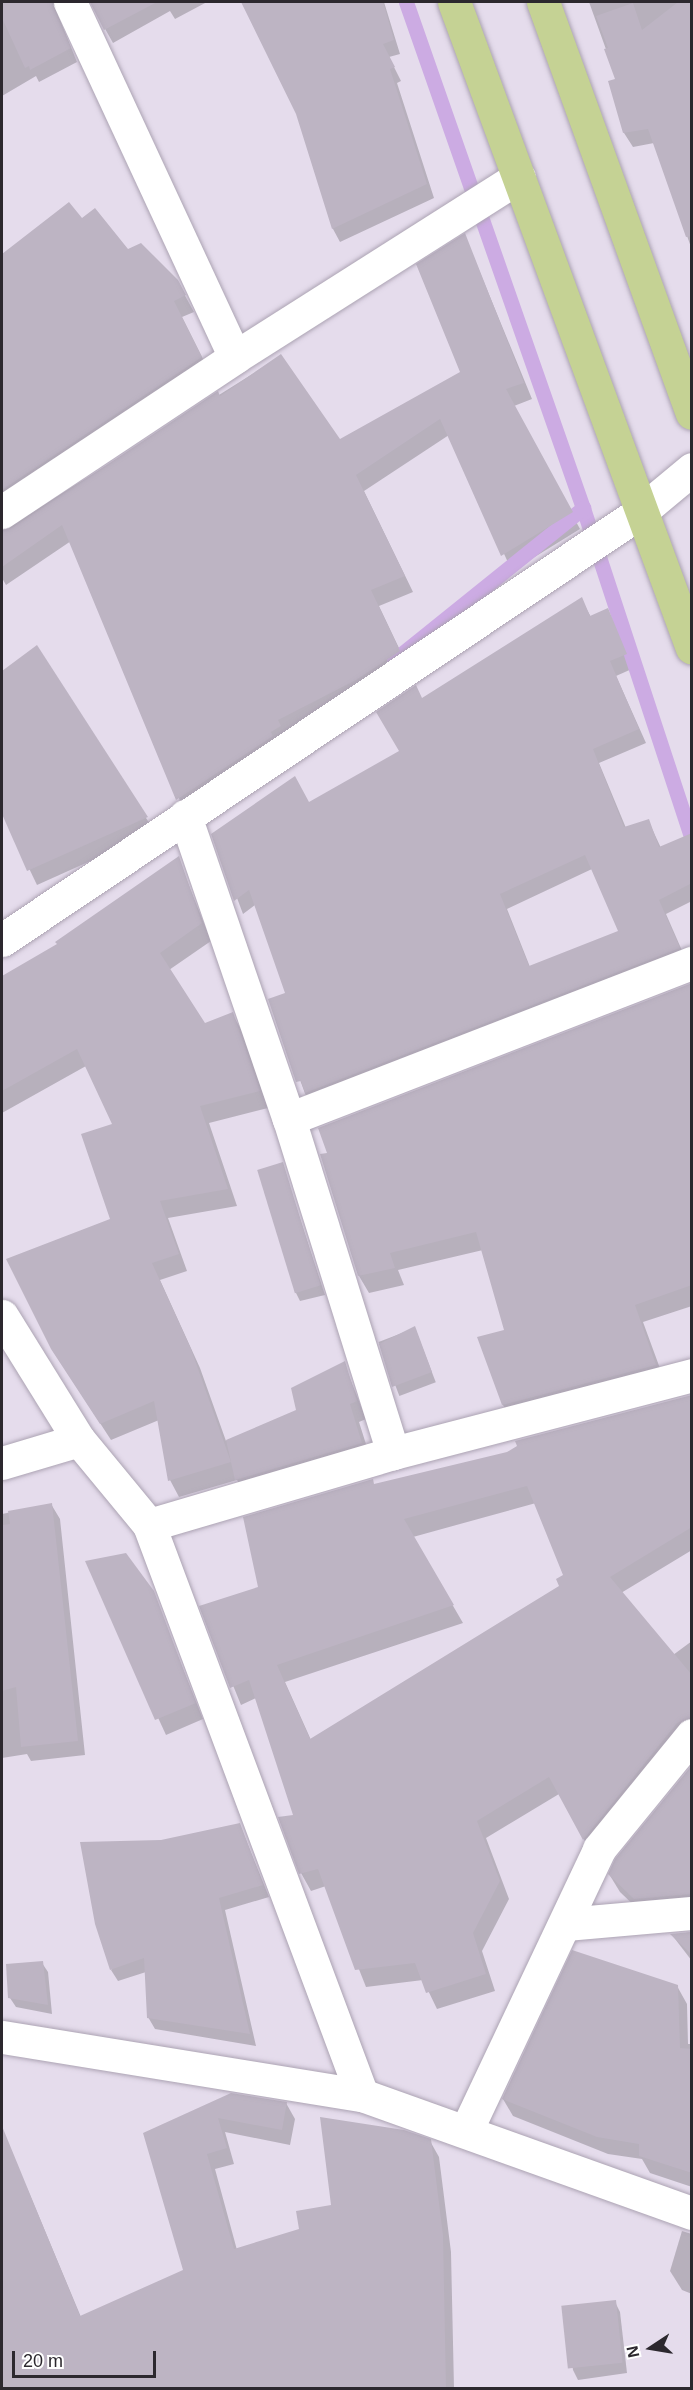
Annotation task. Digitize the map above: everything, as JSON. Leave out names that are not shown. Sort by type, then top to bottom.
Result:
[{"type":"main road","points":[[454,2],[639,513],[692,648]]},
{"type":"main road","points":[[543,2],[692,413]]},
{"type":"street","points":[[70,2],[235,357]]},
{"type":"street","points":[[2,512],[235,357],[519,177]]},
{"type":"street","points":[[2,940],[639,513],[692,469]]},
{"type":"street","points":[[184,816],[289,1119],[393,1453]]},
{"type":"street","points":[[289,1119],[692,963]]},
{"type":"street","points":[[2,1316],[79,1440],[149,1525],[362,2095]]},
{"type":"street","points":[[149,1525],[393,1453],[692,1375]]},
{"type":"street","points":[[2,1463],[79,1440]]},
{"type":"street","points":[[466,2130],[566,1924],[599,1849],[692,1736]]},
{"type":"street","points":[[566,1924],[692,1913]]},
{"type":"street","points":[[2,2037],[362,2095],[466,2130],[692,2213]]},
{"type":"building","points":[[2,2],[51,2],[71,48],[30,70],[29,66],[25,68],[2,18]]},
{"type":"building","points":[[90,2],[157,2],[104,30]]},
{"type":"building","points":[[241,2],[383,2],[394,40],[383,44],[395,67],[390,69],[427,184],[332,229],[296,114]]},
{"type":"building","points":[[678,2],[692,2],[692,236],[686,237],[648,129],[623,133],[608,81],[615,79],[604,49],[608,48],[596,16],[633,3],[642,30]]},
{"type":"building","points":[[69,202],[82,218],[95,208],[128,249],[141,243],[178,280],[186,295],[174,301],[202,357],[2,490],[2,254]]},
{"type":"building","points":[[465,233],[524,383],[506,389],[573,512],[501,556],[440,419],[356,475],[405,576],[371,590],[400,651],[356,680],[278,720],[281,726],[271,732],[273,736],[176,800],[62,525],[2,567],[2,530],[12,528],[218,391],[220,396],[281,354],[340,439],[460,372],[416,264]]},
{"type":"building","points":[[582,597],[590,616],[608,608],[627,654],[610,661],[639,729],[593,749],[624,827],[649,819],[659,847],[692,833],[692,883],[659,900],[680,948],[305,1093],[301,1081],[296,1082],[268,999],[285,993],[249,890],[234,901],[211,834],[295,776],[309,802],[399,751],[376,712],[416,685],[422,698]],"holes":[[[585,855],[618,931],[529,966],[500,894]]]},
{"type":"building","points":[[37,645],[148,817],[27,871],[2,814],[2,671]]},
{"type":"building","points":[[179,856],[202,923],[160,953],[205,1023],[233,1012],[260,1091],[200,1106],[228,1189],[160,1201],[179,1254],[152,1263],[191,1349],[231,1462],[168,1481],[154,1401],[100,1424],[51,1349],[6,1259],[110,1219],[81,1134],[112,1124],[77,1049],[2,1091],[2,976],[57,944],[55,942]]},
{"type":"building","points":[[692,983],[692,1285],[635,1305],[656,1365],[502,1405],[477,1337],[504,1330],[476,1232],[390,1253],[395,1268],[358,1276],[320,1154],[327,1153],[318,1128]]},
{"type":"building","points":[[283,1162],[321,1285],[295,1293],[257,1170]]},
{"type":"building","points":[[415,1326],[432,1372],[392,1387],[379,1344]]},
{"type":"building","points":[[345,1361],[357,1401],[350,1404],[362,1443],[235,1480],[226,1440],[296,1410],[291,1388]]},
{"type":"building","points":[[692,1395],[692,1527],[610,1577],[692,1675],[692,1717],[677,1723],[583,1840],[549,1777],[477,1821],[500,1881],[473,1933],[486,1974],[426,1993],[415,1963],[355,1970],[318,1869],[299,1874],[278,1817],[293,1815],[249,1680],[230,1688],[199,1606],[258,1587],[243,1517],[373,1479],[374,1484],[507,1452],[517,1446],[515,1441]],"holes":[[[527,1486],[563,1575],[556,1579],[559,1586],[310,1739],[277,1665],[454,1605],[404,1519]]]},
{"type":"building","points":[[52,1503],[78,1741],[21,1747],[16,1687],[2,1691],[2,1525],[10,1524],[8,1511]]},
{"type":"building","points":[[126,1553],[154,1591],[196,1703],[155,1720],[85,1561]]},
{"type":"building","points":[[692,1765],[692,1894],[634,1899],[608,1874],[615,1859]]},
{"type":"building","points":[[240,1823],[263,1885],[219,1898],[250,2034],[147,2018],[144,1958],[110,1970],[95,1924],[80,1842],[161,1840]]},
{"type":"building","points":[[692,1932],[692,1955],[670,1934]]},
{"type":"building","points":[[572,1950],[678,1985],[680,2048],[692,2049],[692,2173],[639,2156],[639,2144],[597,2137],[502,2099]]},
{"type":"building","points":[[43,1961],[48,2005],[8,1998],[6,1964]]},
{"type":"building","points":[[231,2093],[287,2102],[282,2130],[218,2118],[227,2148],[207,2154],[234,2249],[299,2229],[296,2211],[331,2205],[320,2117],[404,2130],[431,2139],[443,2235],[446,2388],[2,2388],[2,2126],[80,2316],[183,2270],[143,2133]]},
{"type":"building","points":[[616,2300],[623,2363],[568,2368],[561,2306]]},
{"type":"waterway","points":[[406,2],[583,508],[692,839]]},
{"type":"waterway","points":[[394,660],[583,508]]}]
